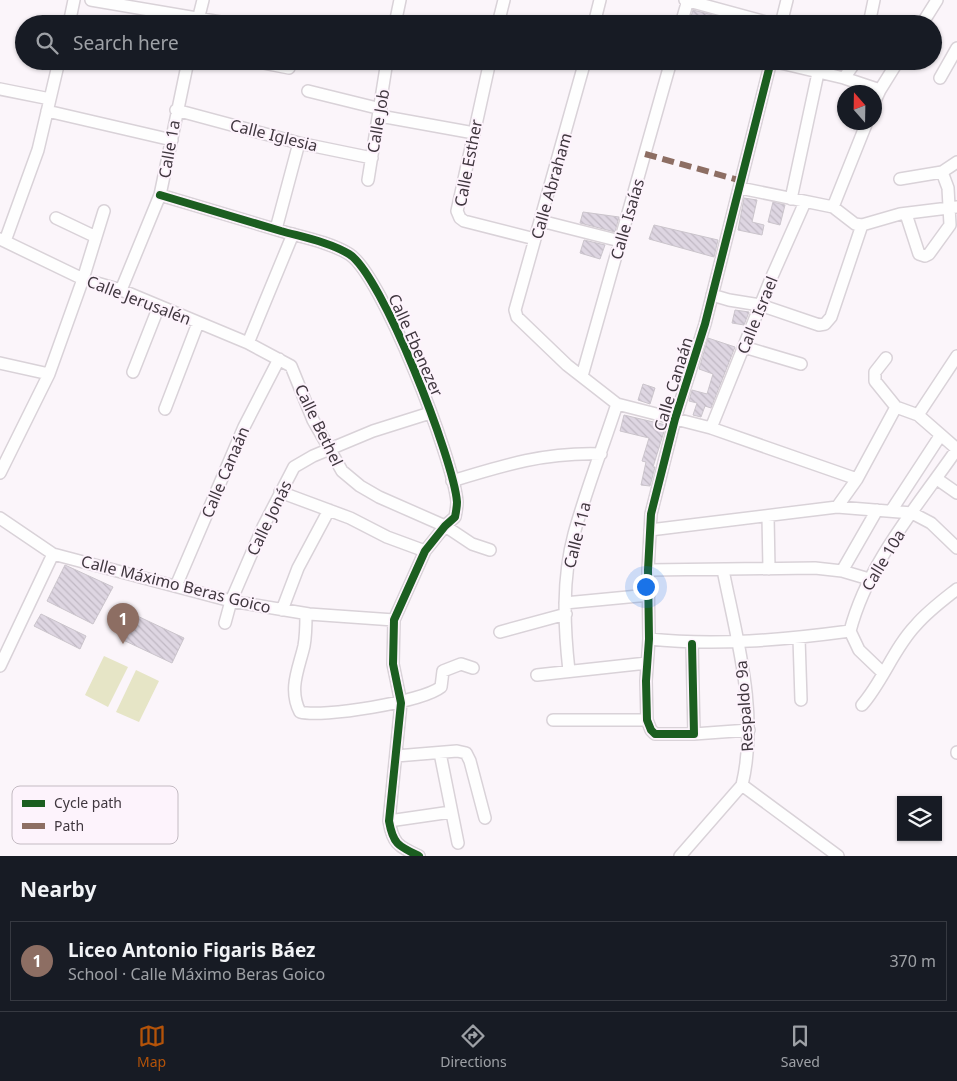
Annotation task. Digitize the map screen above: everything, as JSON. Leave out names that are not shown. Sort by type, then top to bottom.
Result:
[{"type":"street","points":[[70,15],[74,0]]},
{"type":"street","points":[[91,0],[167,15]]},
{"type":"street","points":[[199,15],[203,0]]},
{"type":"street","points":[[397,15],[400,0]]},
{"type":"street","points":[[500,15],[504,0]]},
{"type":"street","points":[[596,15],[600,0]]},
{"type":"street","points":[[683,15],[687,0],[740,15]]},
{"type":"street","points":[[783,15],[787,0]]},
{"type":"street","points":[[871,15],[874,0]]},
{"type":"street","points":[[928,15],[937,0]]},
{"type":"street","points":[[940,78],[957,48]]},
{"type":"street","points":[[3,240],[38,150],[57,70]]},
{"type":"street","name":"Calle 1a","points":[[121,290],[160,195],[184,70]]},
{"type":"street","name":"Calle Job","points":[[368,180],[387,70]]},
{"type":"street","name":"Calle Esther","points":[[488,70],[457,210],[460,218],[464,221],[535,239]]},
{"type":"street","name":"Calle Abraham","points":[[582,70],[515,310],[522,322],[582,376]]},
{"type":"street","name":"Calle Isaías","points":[[582,376],[668,70]]},
{"type":"street","name":"Calle Canaán","points":[[647,720],[647,662],[650,639],[648,570],[651,514],[675,419],[712,295],[769,70]]},
{"type":"street","points":[[806,70],[844,78],[865,85]]},
{"type":"street","points":[[844,78],[850,70]]},
{"type":"street","points":[[882,87],[892,70]]},
{"type":"street","points":[[791,199],[818,73]]},
{"type":"street","points":[[0,89],[50,99]]},
{"type":"street","points":[[308,90],[380,113],[474,133]]},
{"type":"street","name":"Calle Iglesia","points":[[176,110],[300,143],[372,158]]},
{"type":"street","points":[[48,112],[172,140]]},
{"type":"street","points":[[833,207],[864,130]]},
{"type":"street","points":[[276,229],[300,143]]},
{"type":"street","points":[[900,179],[942,172],[957,162]]},
{"type":"street","points":[[906,214],[919,254],[925,256],[929,254],[944,236],[950,225],[954,208],[942,172]]},
{"type":"street","points":[[740,188],[833,207],[855,224],[862,225],[906,214],[954,208]]},
{"type":"street","name":"Calle Ebenezer","points":[[160,195],[293,234],[349,254],[370,278],[394,323],[430,413],[452,481],[457,503],[455,517],[445,526]]},
{"type":"street","name":"Calle Israel","points":[[711,428],[760,306],[805,202]]},
{"type":"street","points":[[0,473],[49,374],[83,279],[104,211]]},
{"type":"street","points":[[56,218],[96,237]]},
{"type":"street","points":[[541,221],[620,241]]},
{"type":"street","points":[[712,295],[760,306],[818,325],[825,324],[831,317],[862,225]]},
{"type":"street","points":[[248,343],[293,234]]},
{"type":"street","name":"Calle Jerusalén","points":[[3,240],[83,279],[121,290],[248,343],[279,359]]},
{"type":"street","points":[[133,372],[159,306]]},
{"type":"street","points":[[165,409],[198,322]]},
{"type":"street","points":[[744,347],[801,364]]},
{"type":"street","points":[[918,415],[957,356]]},
{"type":"street","points":[[886,358],[874,376],[896,407],[918,415],[957,449]]},
{"type":"street","name":"Calle Canaán","points":[[176,586],[244,426],[279,359]]},
{"type":"street","name":"Calle Bethel","points":[[279,359],[291,366],[314,420],[342,471],[360,486],[445,526],[472,544],[490,550]]},
{"type":"street","points":[[0,363],[49,374]]},
{"type":"street","points":[[582,376],[617,404],[711,428],[857,479]]},
{"type":"street","name":"Calle 11a","points":[[569,671],[565,608],[574,536],[617,404]]},
{"type":"street","points":[[837,507],[857,479],[896,407]]},
{"type":"street","name":"Calle Jonás","points":[[225,623],[232,601],[280,492],[294,467],[329,449],[373,431],[430,413]]},
{"type":"street","points":[[891,510],[940,436]]},
{"type":"street","name":"Calle 10a","points":[[850,631],[856,608],[869,579],[912,512],[957,449]]},
{"type":"street","points":[[452,481],[535,457],[572,453],[601,454]]},
{"type":"street","points":[[937,479],[957,492]]},
{"type":"street","points":[[280,492],[329,510],[425,551]]},
{"type":"street","points":[[650,530],[837,507],[891,510],[912,512],[932,522],[957,548]]},
{"type":"street","points":[[282,610],[298,568],[329,510]]},
{"type":"street","points":[[842,571],[877,510]]},
{"type":"street","points":[[768,516],[769,569]]},
{"type":"street","name":"Calle Máximo Beras Goico","points":[[0,518],[53,554],[232,601],[306,614],[394,620]]},
{"type":"street","points":[[419,856],[398,846],[392,835],[390,821],[401,703],[393,664],[394,620],[425,551],[445,526]]},
{"type":"street","points":[[0,666],[53,554]]},
{"type":"street","points":[[648,570],[815,568],[842,571],[869,579]]},
{"type":"street","name":"Respaldo 9a","points":[[723,570],[739,642],[748,730],[749,752],[742,785]]},
{"type":"street","points":[[862,705],[873,692],[883,673],[915,625],[957,589]]},
{"type":"street","points":[[500,632],[565,608],[648,595]]},
{"type":"street","points":[[306,614],[306,634],[294,681],[296,706],[300,712],[314,713],[401,703],[428,695],[441,687],[443,671],[461,664],[473,668]]},
{"type":"street","points":[[650,639],[692,644],[799,638],[850,631],[859,650],[883,673]]},
{"type":"street","points":[[799,638],[801,700]]},
{"type":"street","points":[[692,644],[694,734]]},
{"type":"street","points":[[537,675],[647,662]]},
{"type":"street","points":[[553,720],[647,720],[655,734],[694,734],[748,730]]},
{"type":"street","points":[[440,753],[458,843]]},
{"type":"street","points":[[396,756],[466,753],[485,818]]},
{"type":"street","points":[[680,856],[742,785],[838,856]]},
{"type":"street","points":[[390,821],[452,812]]},
{"type":"green space","points":[[104,656],[128,667],[108,707],[85,695]]},
{"type":"green space","points":[[136,670],[159,681],[139,722],[116,712]]},
{"type":"building","points":[[693,10],[713,15],[691,15]]},
{"type":"building","points":[[744,198],[757,200],[752,222],[764,225],[762,235],[738,230]]},
{"type":"building","points":[[773,202],[785,205],[780,225],[768,222]]},
{"type":"building","points":[[583,212],[619,217],[615,232],[580,223]]},
{"type":"building","points":[[654,225],[718,240],[714,257],[649,239]]},
{"type":"building","points":[[584,240],[605,245],[600,259],[580,253]]},
{"type":"building","points":[[735,310],[749,312],[744,325],[732,323]]},
{"type":"building","points":[[708,338],[735,347],[711,408],[705,406],[701,417],[693,415],[697,403],[689,401],[692,390],[707,394],[713,374],[699,369]]},
{"type":"building","points":[[643,384],[655,388],[650,404],[638,400]]},
{"type":"building","points":[[624,415],[666,425],[653,467],[655,467],[650,486],[641,485],[646,462],[642,461],[649,438],[620,431]]},
{"type":"building","points":[[65,565],[113,587],[93,624],[47,601]]},
{"type":"building","points":[[41,614],[86,636],[80,649],[34,626]]},
{"type":"building","points":[[133,614],[184,638],[172,663],[121,639]]},
{"type":"marked path","points":[[645,154],[742,181]]},
{"type":"cycle path","points":[[692,644],[694,734],[655,734],[647,720],[646,681],[649,639],[648,570],[651,514],[675,419],[705,324],[769,70]]},
{"type":"cycle path","points":[[160,195],[315,240],[349,254],[363,269],[379,295],[397,330],[414,370],[444,449],[457,502],[455,517],[445,526],[425,551],[394,620],[393,664],[401,703],[389,821],[395,840],[401,847],[419,856]]},
{"type":"place","name":"Liceo Antonio Figaris Báez","points":[[123,644]]}]
